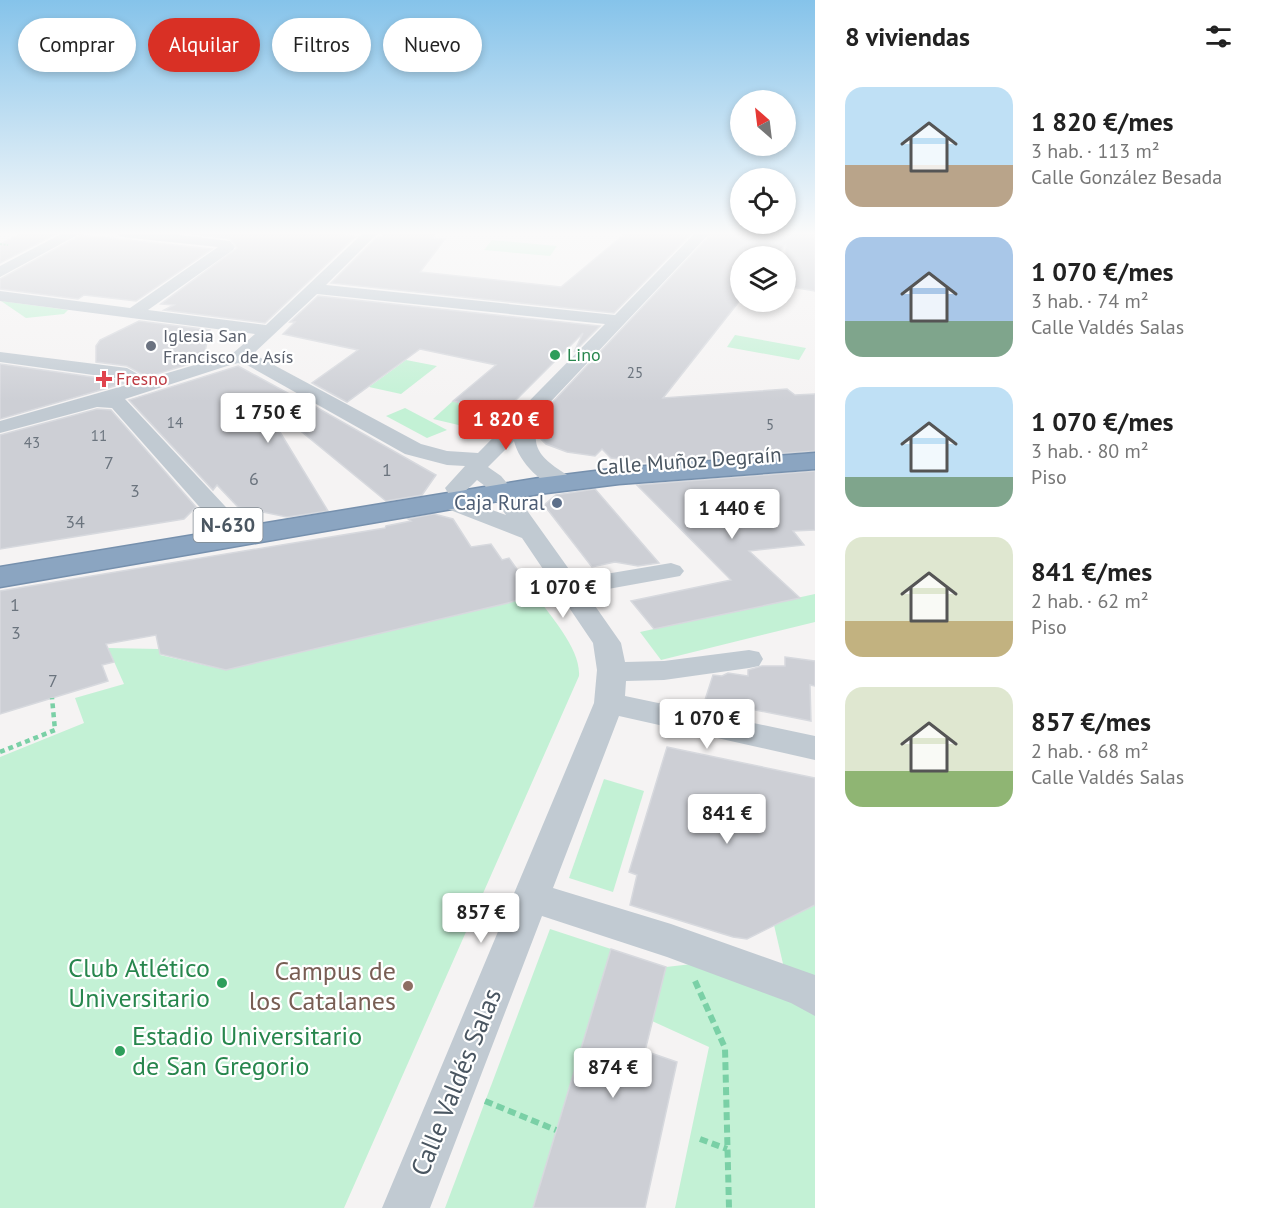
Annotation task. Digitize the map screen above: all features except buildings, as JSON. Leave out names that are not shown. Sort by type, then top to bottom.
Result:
[{"type":"highway","name":"Calle Muñoz Degraín","points":[[556,478],[611,465],[815,451]]},
{"type":"highway","name":"Calle Muñoz Degraín","points":[[476,482],[815,461]]},
{"type":"highway","name":"N-630","points":[[0,563],[476,482]]},
{"type":"highway","name":"N-630","points":[[0,577],[476,482]]},
{"type":"street","points":[[133,312],[166,289]]},
{"type":"street","points":[[0,427],[98,401],[143,385],[238,358],[314,289]]},
{"type":"street","points":[[318,289],[618,320]]},
{"type":"street","points":[[476,482],[531,410],[648,289]]},
{"type":"street","points":[[0,296],[270,331]]},
{"type":"street","points":[[0,357],[127,374],[143,385]]},
{"type":"street","points":[[238,358],[253,362],[413,449],[447,458],[476,482],[531,533],[607,643],[611,686]]},
{"type":"street","points":[[98,401],[117,402],[126,410],[229,525]]},
{"type":"street","points":[[531,410],[524,433],[525,447],[536,462],[556,478]]},
{"type":"street","points":[[476,482],[531,533]]},
{"type":"street","points":[[569,588],[671,571]]},
{"type":"street","points":[[611,686],[627,672],[664,670],[749,659]]},
{"type":"street","points":[[611,686],[815,748]]},
{"type":"street","name":"Calle Valdés Salas","points":[[406,1208],[531,897],[611,686]]},
{"type":"street","points":[[531,897],[671,940],[805,990],[815,997]]},
{"type":"path","points":[[0,752],[55,730],[52,698]]},
{"type":"path","points":[[671,940],[702,994],[724,1047],[729,1208]]},
{"type":"path","points":[[454,1088],[556,1130]]},
{"type":"path","points":[[700,1139],[728,1149]]},
{"type":"green space","points":[[1,301],[68,310],[64,314],[26,318]]},
{"type":"green space","points":[[735,335],[806,348],[799,360],[727,347]]},
{"type":"green space","points":[[406,360],[437,366],[401,394],[369,387]]},
{"type":"green space","points":[[453,401],[503,413],[484,431],[433,419]]},
{"type":"green space","points":[[405,408],[447,430],[427,438],[386,416]]},
{"type":"green space","name":"Club Atlético Universitario","points":[[535,594],[570,644],[575,655],[579,676],[344,1208],[0,1208],[0,757],[84,723],[75,698],[124,684],[108,648],[159,649],[160,655],[226,670],[508,603]]},
{"type":"green space","points":[[815,594],[815,622],[661,660],[640,632]]},
{"type":"green space","points":[[604,779],[644,791],[613,892],[569,878]]},
{"type":"green space","points":[[815,905],[815,977],[784,968],[774,925]]},
{"type":"green space","points":[[550,929],[611,949],[533,1208],[445,1208]]},
{"type":"green space","points":[[701,963],[815,997],[815,1208],[675,1208],[709,1047],[652,1021],[666,967]]},
{"type":"place","name":"Iglesia San Francisco de Asís","points":[[151,346]]},
{"type":"place","name":"Lino","points":[[555,355]]},
{"type":"place","name":"Fresno","points":[[104,379]]},
{"type":"place","name":"Caja Rural","points":[[557,503]]},
{"type":"place","name":"Club Atlético Universitario","points":[[222,983]]},
{"type":"place","name":"Campus de los Catalanes","points":[[408,986]]},
{"type":"place","name":"Estadio Universitario de San Gregorio","points":[[120,1051]]}]
